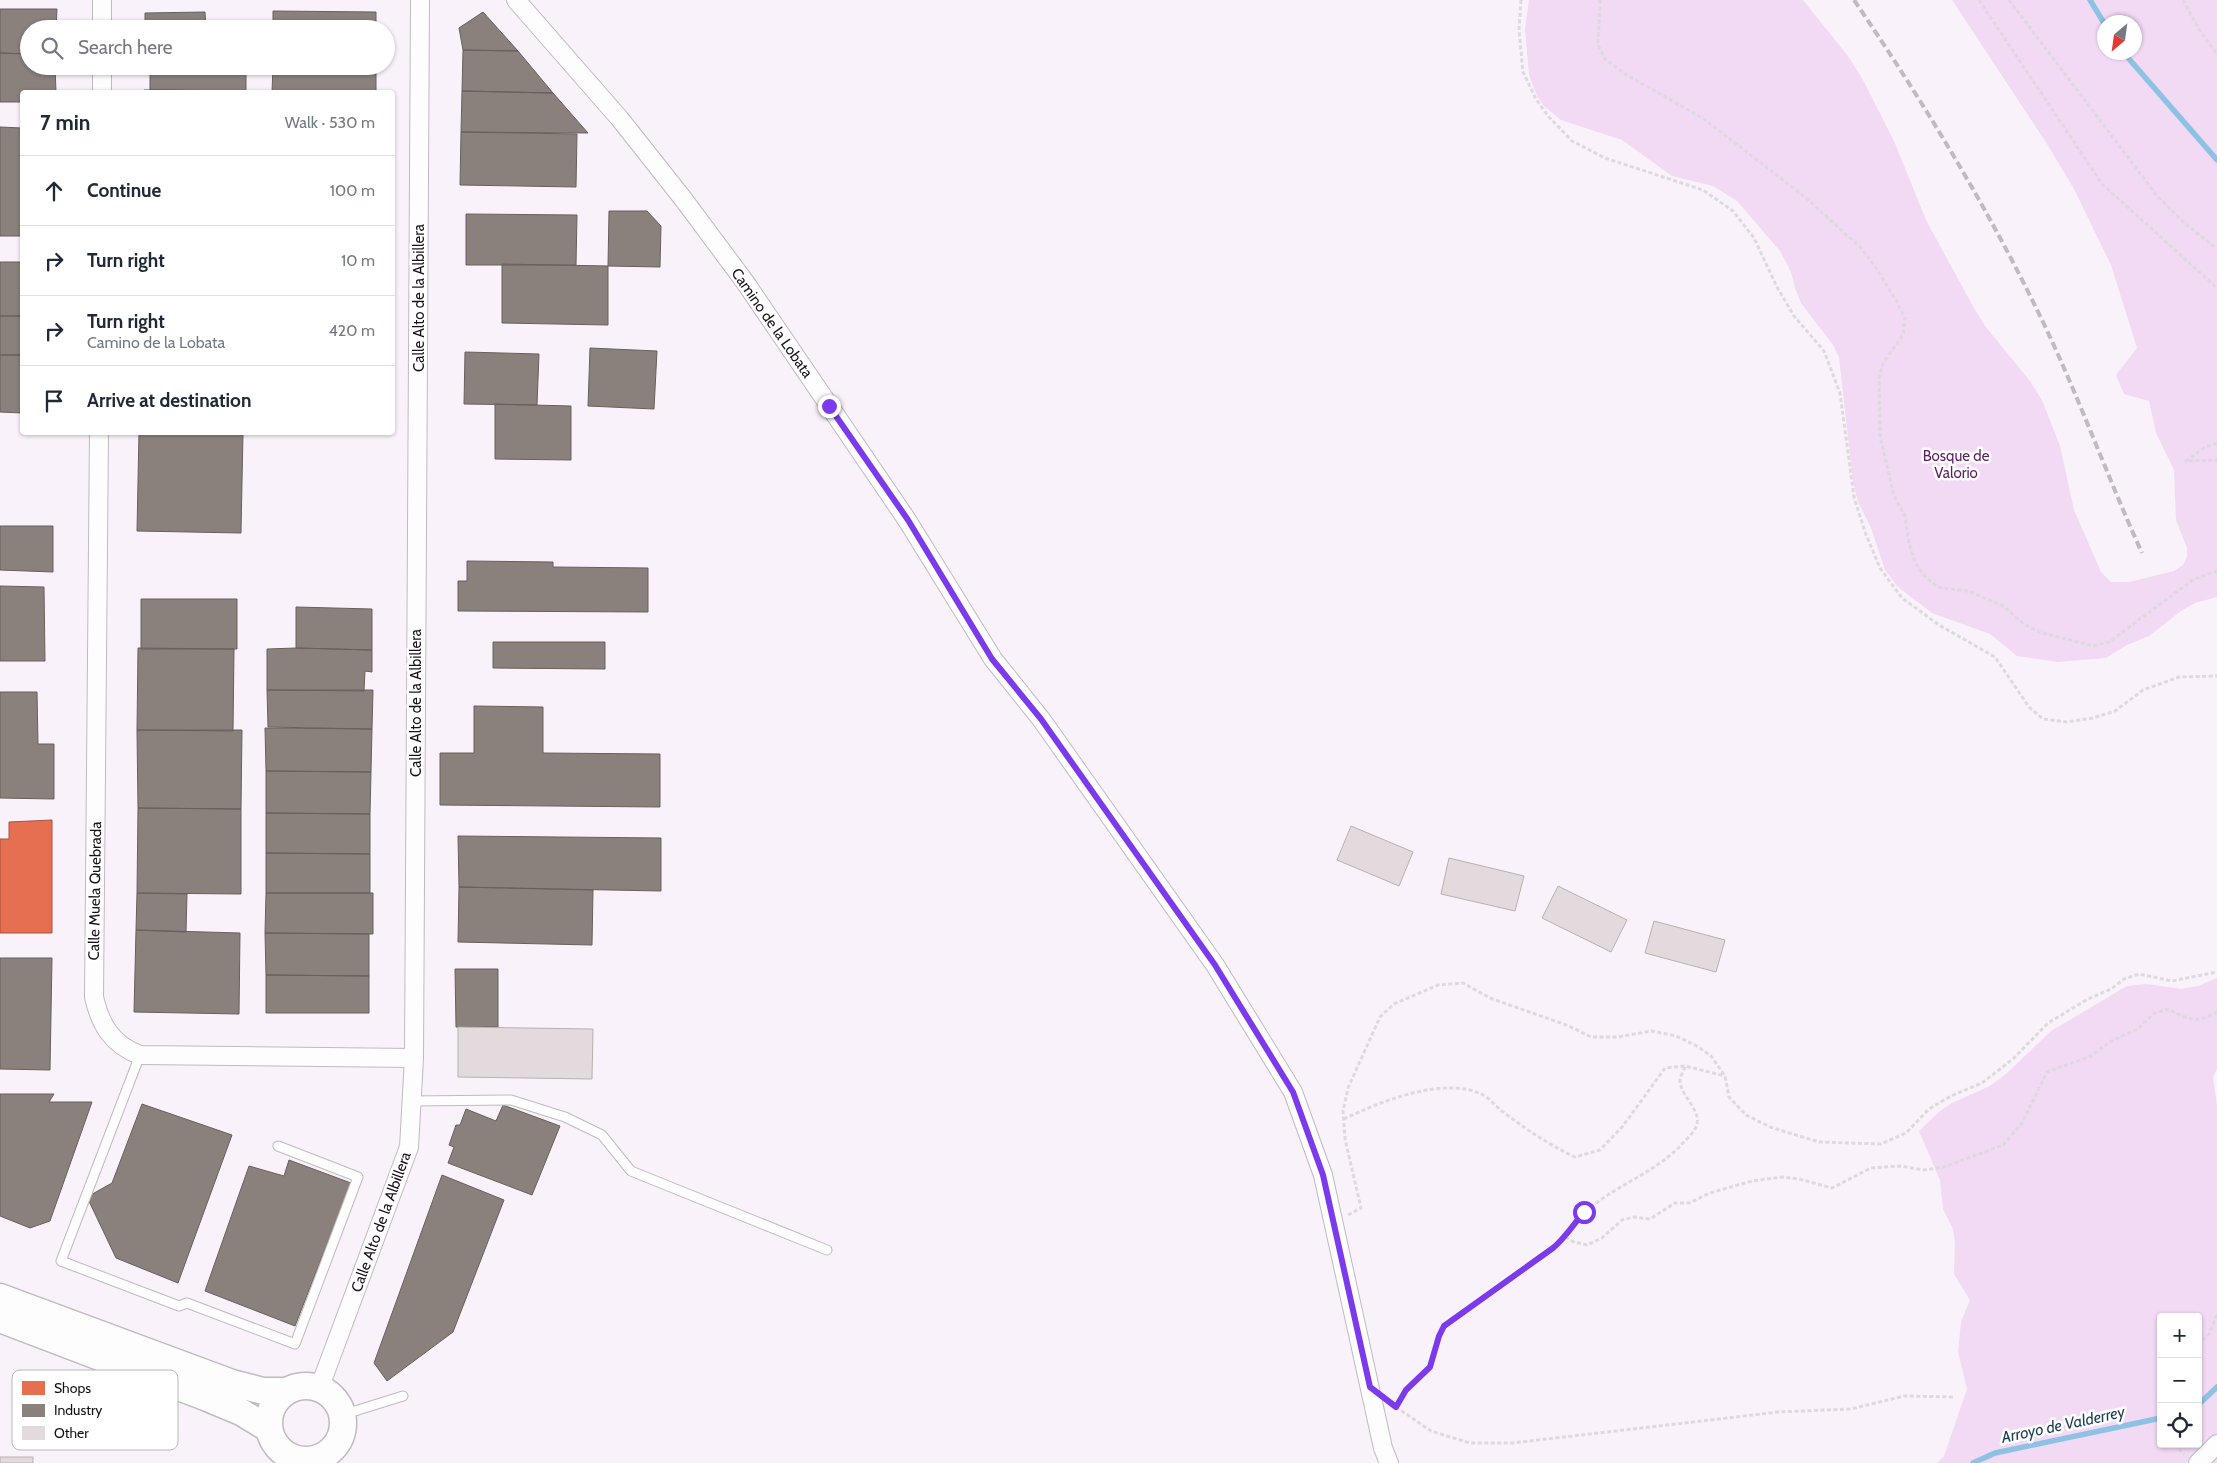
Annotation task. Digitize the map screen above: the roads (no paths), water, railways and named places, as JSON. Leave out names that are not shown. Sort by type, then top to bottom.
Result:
[{"type":"street","points":[[102,0],[102,20]]},
{"type":"street","points":[[420,8],[434,0]]},
{"type":"street","name":"Camino de la Lobata","points":[[516,0],[615,113],[716,243],[908,520],[992,659],[1041,719],[1215,965],[1293,1092],[1323,1175],[1383,1448],[1389,1463]]},
{"type":"street","name":"Calle Alto de la Albillera","points":[[319,1389],[409,1147],[414,1058],[420,8]]},
{"type":"street","points":[[102,75],[102,90]]},
{"type":"street","name":"Calle Muela Quebrada","points":[[99,435],[94,997],[98,1016],[113,1037],[126,1050],[140,1055],[414,1058]]},
{"type":"street","points":[[0,1297],[232,1383],[263,1392],[287,1391]]},
{"type":"street","points":[[0,1319],[134,1370]]},
{"type":"street","points":[[308,1386],[319,1389],[330,1395],[342,1415],[343,1427],[340,1438],[334,1448],[313,1460],[290,1460],[273,1440],[269,1429],[269,1418],[272,1408],[278,1398],[287,1391],[297,1387],[308,1386]]},
{"type":"street","points":[[178,1387],[241,1412],[269,1429]]},
{"type":"street","points":[[2198,1463],[2217,1444]]},
{"type":"lane","points":[[140,1055],[61,1261],[179,1306],[187,1303],[295,1344],[358,1177],[278,1146]]},
{"type":"lane","points":[[412,1101],[511,1100],[564,1117],[602,1134],[632,1171],[827,1250]]},
{"type":"lane","points":[[342,1415],[403,1396]]},
{"type":"waterway","name":"Arroyo de Valderrey","points":[[2090,0],[2099,15]]},
{"type":"waterway","name":"Arroyo de Valderrey","points":[[2130,60],[2217,160]]},
{"type":"waterway","name":"Arroyo de Valderrey","points":[[2200,1403],[2217,1387]]},
{"type":"waterway","name":"Arroyo de Valderrey","points":[[1973,1463],[1995,1453],[2157,1419]]},
{"type":"railway","points":[[1854,0],[1930,117],[2000,237],[2042,320],[2142,553]]},
{"type":"park label","name":"Bosque de Valorio","points":[[1956,464]]}]
